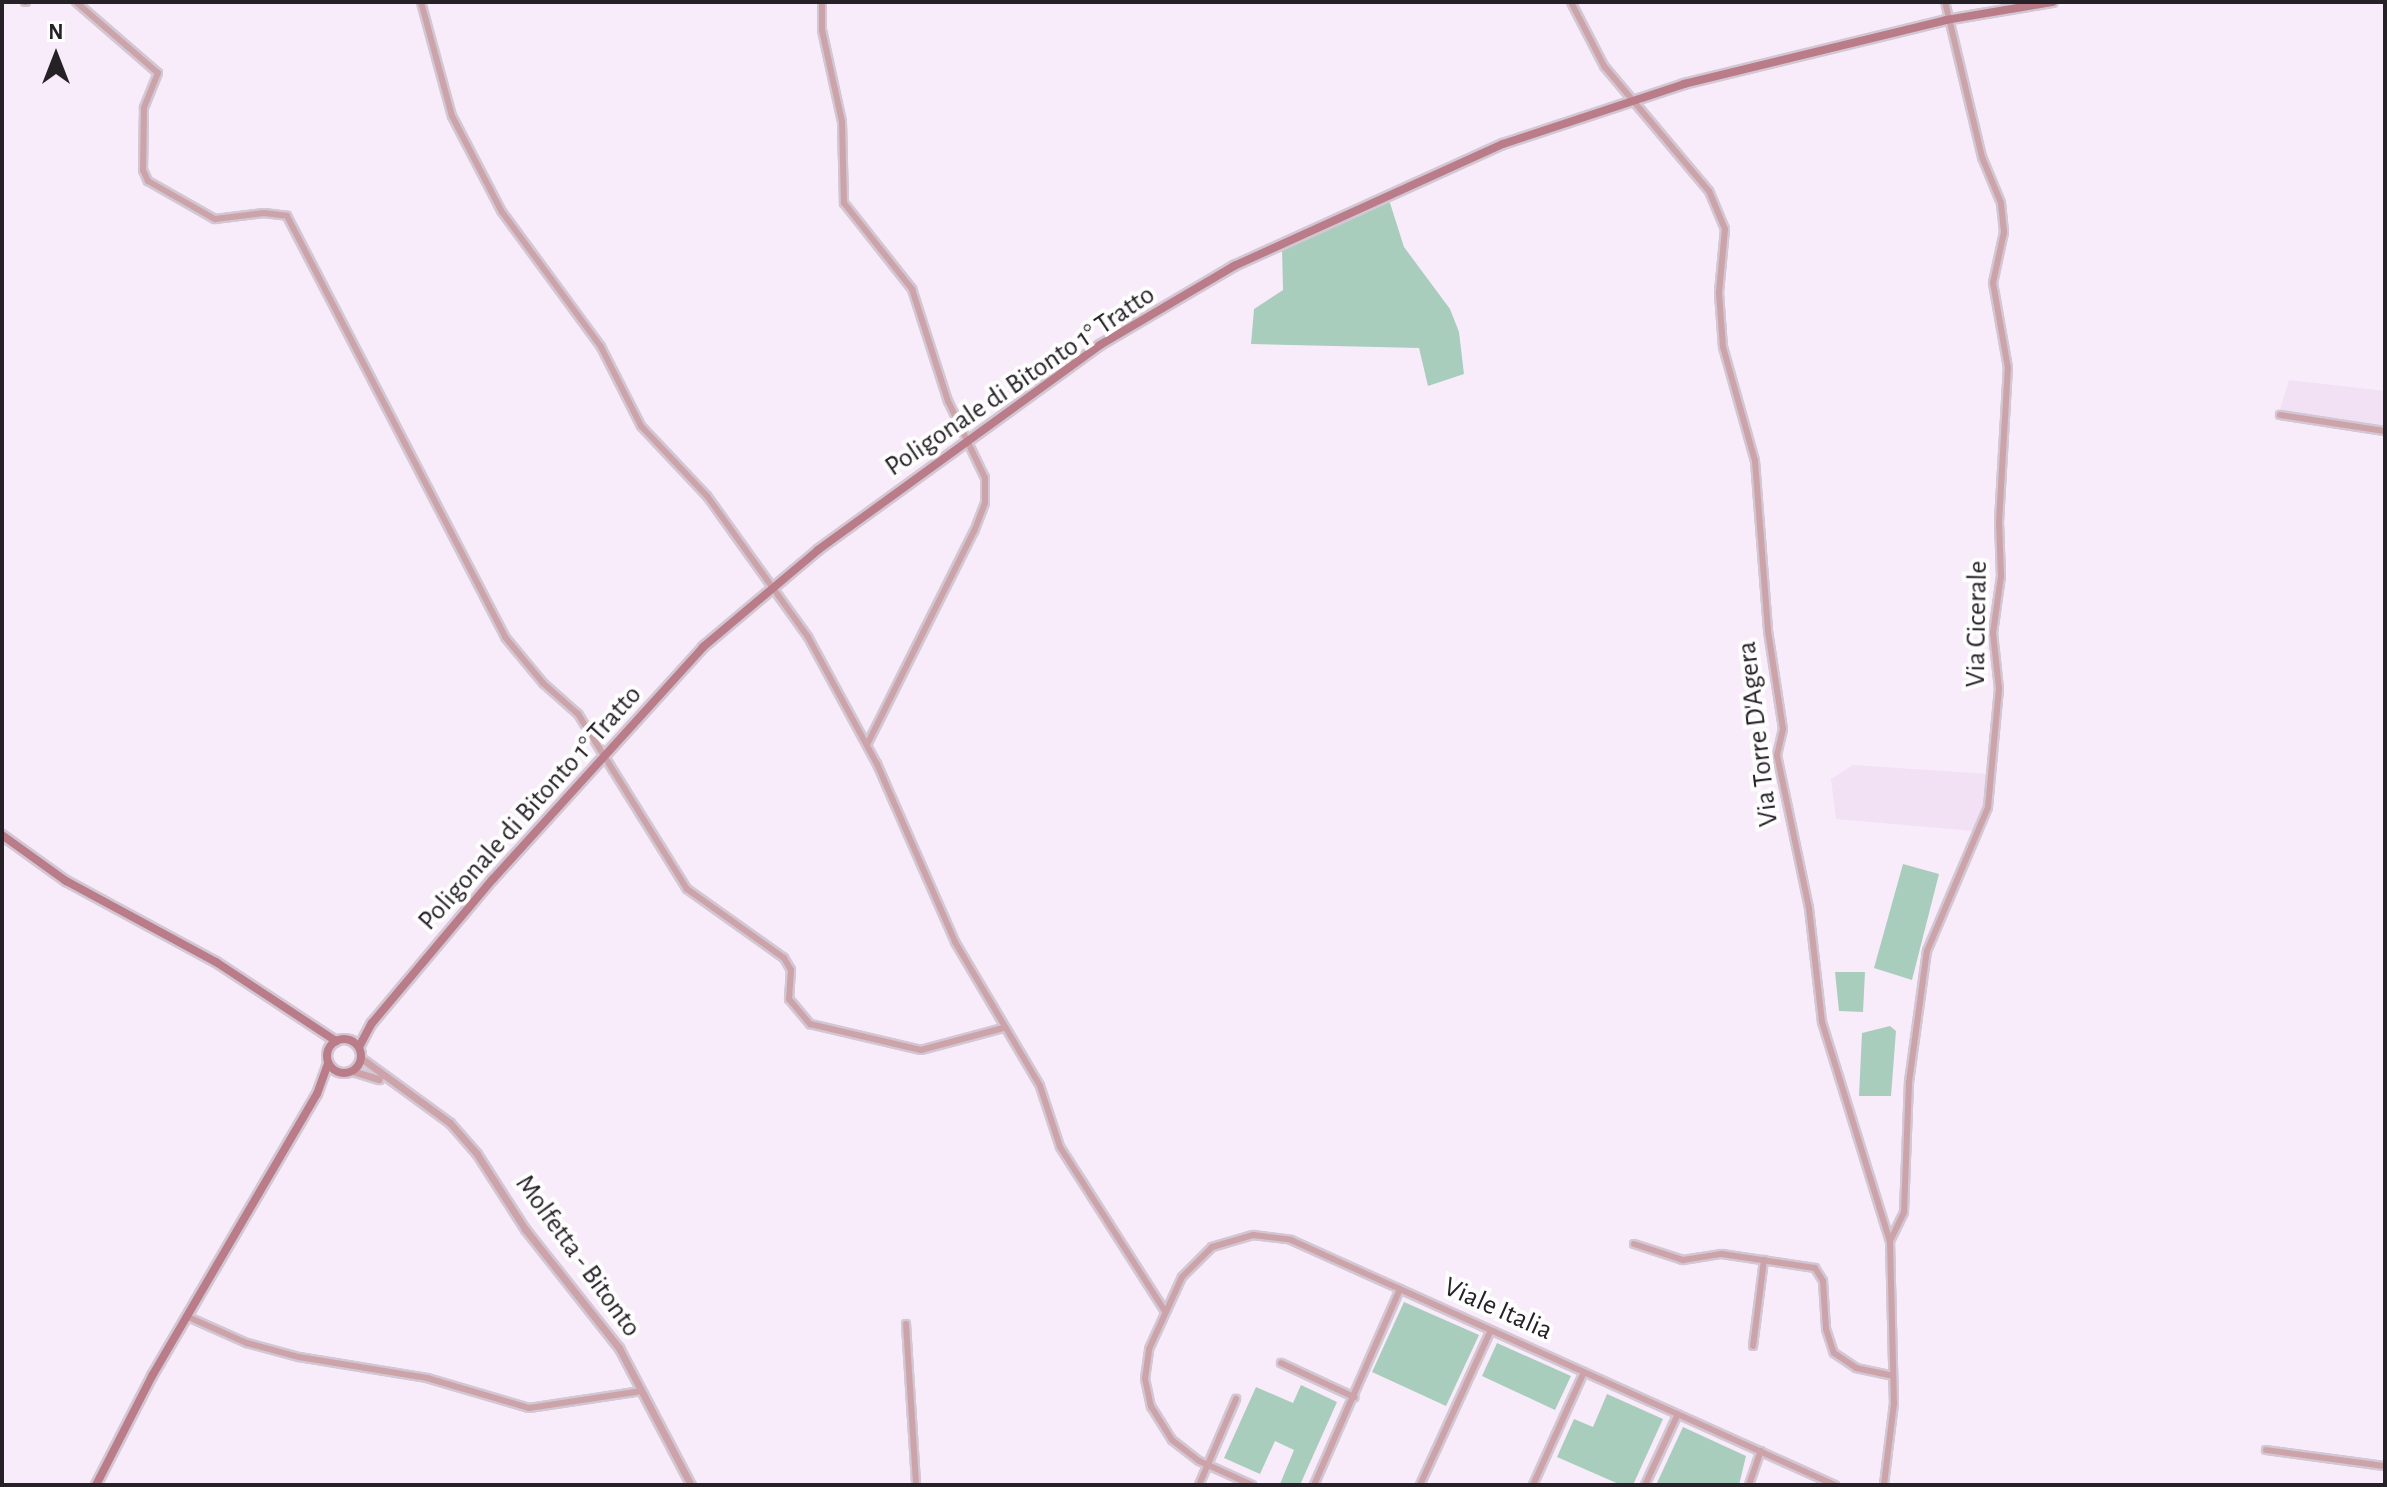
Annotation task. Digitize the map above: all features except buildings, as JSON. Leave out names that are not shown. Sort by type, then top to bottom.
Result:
[{"type":"main road","name":"Poligonale di Bitonto 1° Tratto","points":[[372,1023],[603,756],[703,647],[775,585],[967,439],[1100,345],[1234,266],[1489,150],[1630,100],[1946,20],[2052,2]]},
{"type":"main road","points":[[2,835],[66,881],[216,962],[308,1027],[336,1041],[350,1040],[372,1023]]},
{"type":"main road","points":[[317,1094],[341,1073],[352,1071],[361,1058],[359,1047],[372,1023]]},
{"type":"main road","points":[[308,1027],[328,1052]]},
{"type":"main road","points":[[350,1040],[359,1047]]},
{"type":"main road","points":[[96,1485],[186,1316],[317,1094],[328,1063],[328,1052],[336,1041]]},
{"type":"main road","points":[[328,1063],[341,1073]]},
{"type":"street","points":[[76,2],[158,73],[144,108],[143,170],[148,181],[215,219],[264,213],[287,216],[505,637],[543,683],[578,714],[687,889],[784,958],[791,970],[789,999],[810,1024],[921,1050],[1003,1028]]},
{"type":"street","points":[[421,2],[452,116],[502,212],[601,347],[641,426],[707,496],[775,585],[867,745],[955,942],[1040,1086],[1060,1147],[1165,1311]]},
{"type":"street","points":[[822,2],[822,30],[842,122],[844,203],[912,289],[948,401],[985,478],[985,503],[867,745]]},
{"type":"street","name":"Via Torre D'Agera","points":[[1571,2],[1591,44],[1630,100],[1721,209],[1723,347],[1755,461],[1768,631],[1783,729],[1780,768],[1809,908],[1822,1022],[1890,1241],[1890,1375],[1894,1403],[1884,1485]]},
{"type":"street","name":"Via Cicerale","points":[[1890,1241],[1904,1212],[1909,1082],[1927,951],[1988,807],[1999,689],[1993,633],[2001,576],[1999,522],[2008,368],[1993,283],[2004,232],[2001,203],[1982,157],[1946,20],[1945,2]]},
{"type":"street","points":[[2280,415],[2385,431]]},
{"type":"street","name":"Molfetta - Bitonto","points":[[361,1058],[464,1137],[530,1236],[619,1348],[691,1485]]},
{"type":"street","name":"Molfetta - Bitonto","points":[[352,1071],[392,1084]]},
{"type":"street","name":"Viale Italia","points":[[1252,1485],[1207,1465],[1172,1440],[1146,1393],[1149,1349],[1182,1277],[1204,1253],[1228,1240],[1253,1235],[1291,1240],[1835,1485]]},
{"type":"street","points":[[1634,1244],[1683,1260],[1722,1254],[1821,1272],[1826,1329],[1834,1353],[1856,1368],[1890,1375]]},
{"type":"street","points":[[1753,1346],[1764,1260]]},
{"type":"street","points":[[1314,1485],[1400,1289]]},
{"type":"street","points":[[186,1316],[247,1343],[299,1357],[427,1378],[529,1408],[642,1391]]},
{"type":"street","points":[[906,1324],[916,1485]]},
{"type":"street","points":[[1420,1485],[1491,1330]]},
{"type":"street","points":[[1281,1363],[1354,1397]]},
{"type":"street","points":[[1533,1485],[1584,1372]]},
{"type":"street","points":[[1199,1485],[1236,1399]]},
{"type":"street","points":[[1645,1485],[1678,1414]]},
{"type":"street","points":[[2266,1450],[2385,1466]]},
{"type":"street","points":[[1749,1485],[1761,1451]]},
{"type":"shaded area","points":[[2289,380],[2385,391],[2385,429],[2279,413]]},
{"type":"shaded area","points":[[1853,765],[1987,774],[1983,808],[1973,831],[1836,819],[1831,779]]},
{"type":"green space","points":[[1381,203],[1390,203],[1404,247],[1450,309],[1459,332],[1464,374],[1428,386],[1419,348],[1251,344],[1254,309],[1283,290],[1282,249]]},
{"type":"green space","points":[[1903,864],[1939,874],[1912,980],[1874,968]]},
{"type":"green space","points":[[1835,972],[1865,972],[1863,1012],[1839,1011]]},
{"type":"green space","points":[[1890,1026],[1896,1031],[1891,1096],[1859,1096],[1862,1033]]},
{"type":"green space","points":[[1404,1302],[1479,1335],[1446,1406],[1372,1372]]},
{"type":"green space","points":[[1497,1343],[1571,1376],[1555,1410],[1482,1376]]},
{"type":"green space","points":[[1301,1385],[1337,1402],[1300,1485],[1280,1484],[1294,1450],[1275,1441],[1260,1474],[1224,1458],[1256,1387],[1293,1403]]},
{"type":"green space","points":[[1607,1394],[1663,1419],[1633,1485],[1621,1485],[1557,1457],[1574,1419],[1593,1427]]},
{"type":"green space","points":[[1683,1427],[1746,1456],[1739,1485],[1656,1485]]}]
